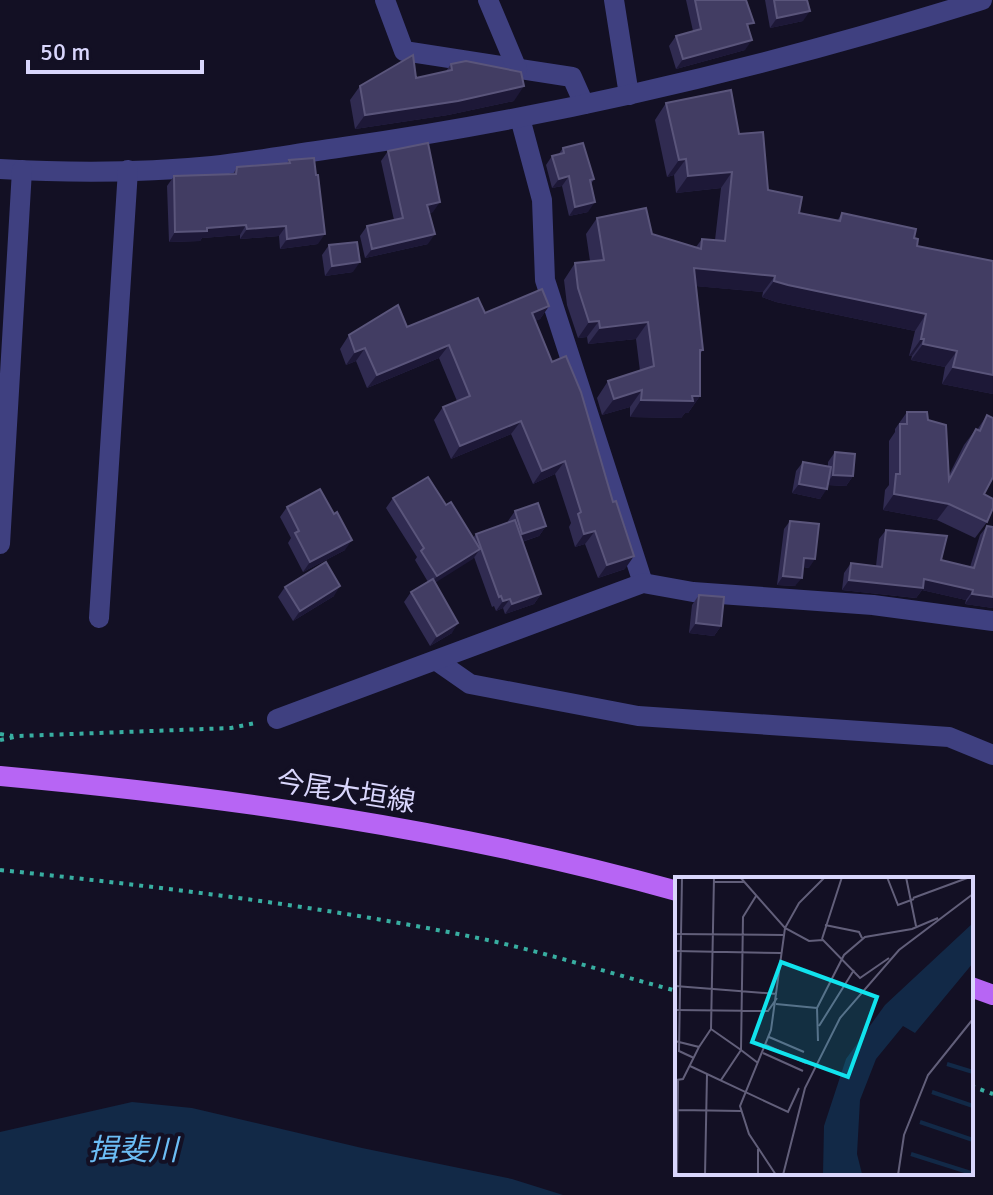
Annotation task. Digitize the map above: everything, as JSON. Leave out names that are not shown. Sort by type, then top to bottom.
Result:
[{"type":"main road","name":"今尾大垣線","points":[[0,776],[111,786],[356,819],[613,873],[675,890]]},
{"type":"main road","points":[[973,988],[993,995]]},
{"type":"street","points":[[385,0],[404,51],[572,77],[584,104]]},
{"type":"street","points":[[488,0],[517,69]]},
{"type":"street","points":[[614,0],[629,95]]},
{"type":"street","points":[[0,169],[128,170],[226,164],[419,136],[629,95],[895,27],[982,0]]},
{"type":"street","points":[[520,118],[542,200],[545,280],[643,583]]},
{"type":"street","points":[[0,544],[22,170]]},
{"type":"street","points":[[99,618],[128,170]]},
{"type":"street","points":[[277,719],[643,583],[693,592],[873,605],[993,621]]},
{"type":"street","points":[[437,661],[470,684],[638,716],[949,737],[993,755]]},
{"type":"path","points":[[0,737],[231,728],[277,719]]},
{"type":"path","points":[[0,870],[360,915],[486,940],[675,990]]},
{"type":"path","points":[[973,1087],[993,1094]]},
{"type":"water","name":"揖斐川","points":[[132,1102],[192,1108],[512,1179],[563,1195],[0,1195],[0,1132]]},
{"type":"building","points":[[695,0],[746,0],[754,23],[747,24],[752,40],[683,59],[676,36],[701,29]]},
{"type":"building","points":[[774,0],[807,0],[810,11],[777,18]]},
{"type":"building","points":[[413,55],[416,78],[452,70],[451,64],[466,61],[521,72],[524,86],[458,101],[365,115],[360,86]]},
{"type":"building","points":[[731,90],[739,134],[763,132],[768,190],[802,197],[799,213],[840,221],[842,213],[916,229],[914,238],[918,239],[917,246],[993,261],[993,375],[953,367],[957,351],[923,344],[924,339],[921,339],[926,314],[788,285],[774,281],[775,276],[694,268],[703,350],[700,350],[700,396],[692,396],[693,401],[641,400],[642,390],[614,399],[608,381],[654,366],[648,322],[600,328],[599,321],[589,322],[578,288],[575,263],[604,260],[597,218],[646,208],[652,234],[701,249],[702,239],[725,241],[732,172],[688,176],[686,159],[679,160],[666,103]]},
{"type":"building","points":[[428,143],[440,202],[427,205],[435,234],[372,249],[367,226],[403,218],[388,151]]},
{"type":"building","points":[[583,143],[594,179],[590,180],[595,202],[575,207],[569,176],[559,179],[552,156],[564,153],[563,148]]},
{"type":"building","points":[[314,158],[325,234],[287,239],[286,226],[247,229],[246,225],[175,232],[174,176],[236,174],[237,167]]},
{"type":"building","points":[[357,242],[360,262],[332,266],[329,245]]},
{"type":"building","points":[[542,289],[549,306],[532,313],[552,362],[566,356],[581,392],[613,502],[616,501],[634,556],[607,565],[595,531],[584,534],[578,514],[581,512],[565,461],[542,471],[521,421],[460,446],[443,407],[470,396],[449,345],[377,375],[365,348],[355,352],[349,335],[398,305],[407,327],[478,298],[485,313]]},
{"type":"building","points":[[907,412],[927,412],[928,420],[946,425],[949,480],[976,429],[980,431],[987,415],[993,418],[993,477],[984,494],[993,499],[993,508],[987,522],[949,504],[894,494],[896,474],[900,474],[900,424],[907,424]]},
{"type":"building","points":[[835,452],[855,454],[853,476],[833,475]]},
{"type":"building","points":[[803,462],[831,467],[827,489],[799,484]]},
{"type":"building","points":[[428,477],[446,505],[451,502],[480,549],[437,576],[421,551],[424,548],[393,498]]},
{"type":"building","points":[[320,489],[352,540],[310,562],[295,533],[299,531],[287,507]]},
{"type":"building","points":[[538,503],[546,526],[522,534],[515,511]]},
{"type":"building","points":[[515,520],[541,594],[512,604],[510,599],[503,601],[499,597],[476,534]]},
{"type":"building","points":[[790,521],[819,524],[815,559],[804,558],[802,578],[783,576]]},
{"type":"building","points":[[987,526],[993,527],[993,597],[924,579],[923,588],[849,580],[851,563],[882,567],[886,530],[947,536],[941,560],[974,568]]},
{"type":"building","points":[[326,562],[340,586],[300,611],[285,587]]},
{"type":"building","points":[[433,579],[458,623],[437,636],[411,592]]},
{"type":"building","points":[[699,595],[724,597],[721,626],[696,623]]}]
